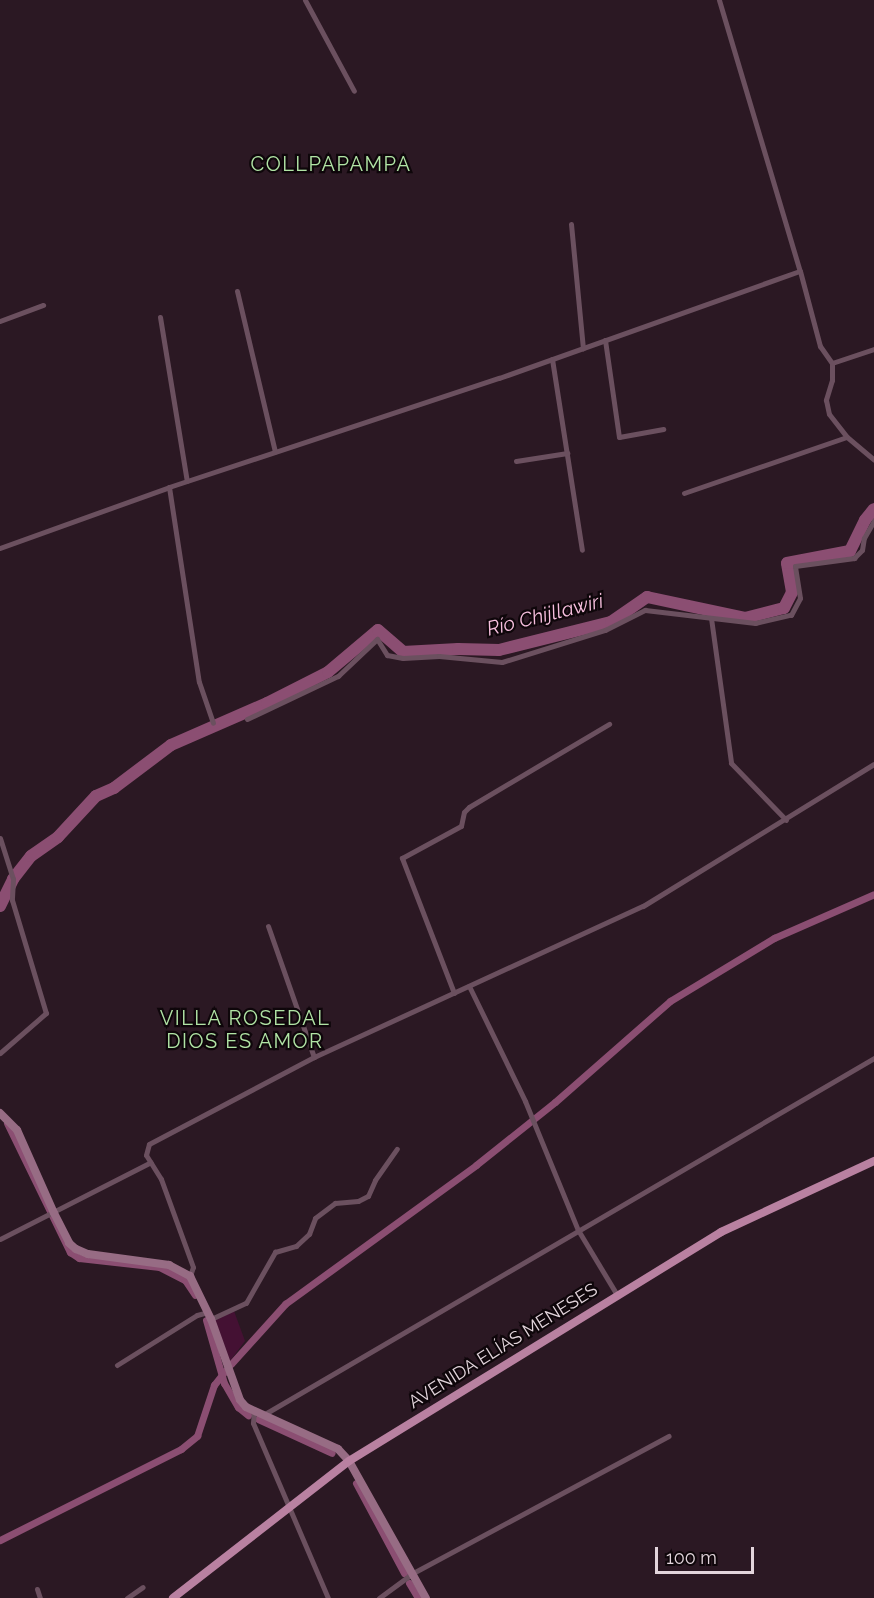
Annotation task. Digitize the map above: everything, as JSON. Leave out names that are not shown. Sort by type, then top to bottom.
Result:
[{"type":"main road","name":"AVENIDA ELÍAS MENESES","points":[[173,1598],[349,1461],[721,1232],[874,1161]]},
{"type":"street","points":[[306,0],[354,91]]},
{"type":"street","points":[[719,0],[800,271],[819,346],[832,363],[832,380],[826,400],[829,414],[847,437],[874,460]]},
{"type":"street","points":[[571,224],[583,348]]},
{"type":"street","points":[[0,548],[169,487],[552,359],[800,271]]},
{"type":"street","points":[[237,291],[275,452]]},
{"type":"street","points":[[0,321],[43,305]]},
{"type":"street","points":[[160,317],[187,481]]},
{"type":"street","points":[[605,340],[619,437],[663,429]]},
{"type":"street","points":[[832,363],[874,349]]},
{"type":"street","points":[[552,359],[582,550]]},
{"type":"street","points":[[684,493],[847,437]]},
{"type":"street","points":[[516,461],[567,453]]},
{"type":"street","points":[[169,487],[199,682],[213,723]]},
{"type":"street","points":[[247,718],[338,676],[377,639],[387,655],[403,658],[439,656],[502,662],[605,630],[645,610],[754,623],[791,615],[800,598],[795,566],[854,558],[862,550],[864,538],[874,521]]},
{"type":"street","points":[[711,618],[731,762],[786,820]]},
{"type":"street","points":[[454,993],[402,858],[461,826],[464,812],[469,807],[609,724]]},
{"type":"street","points":[[190,1276],[193,1267],[161,1179],[146,1155],[149,1144],[314,1057],[643,906],[874,764]]},
{"type":"street","points":[[0,838],[13,879],[12,900],[46,1013],[0,1053]]},
{"type":"street","points":[[268,926],[314,1057]]},
{"type":"street","points":[[469,986],[530,1115],[578,1230],[617,1295]]},
{"type":"street","points":[[262,1415],[874,1058]]},
{"type":"street","points":[[0,1113],[17,1130],[69,1243],[88,1254],[169,1265],[190,1276],[210,1316],[240,1400],[254,1411],[321,1439],[338,1449],[349,1461],[426,1598]]},
{"type":"street","points":[[117,1365],[197,1315],[210,1316],[246,1303],[275,1252],[296,1246],[309,1234],[315,1218],[335,1203],[358,1201],[368,1196],[375,1180],[397,1149]]},
{"type":"street","points":[[0,1239],[151,1162]]},
{"type":"street","points":[[254,1411],[253,1423],[328,1598]]},
{"type":"street","points":[[379,1598],[413,1573],[669,1436]]},
{"type":"street","points":[[127,1598],[143,1587]]},
{"type":"street","points":[[37,1589],[40,1598]]},
{"type":"shaded area","points":[[234,1311],[245,1341],[230,1361],[215,1320]]},
{"type":"waterway","name":"Río Chijllawiri","points":[[0,906],[13,879],[31,856],[58,837],[96,796],[114,788],[171,745],[267,703],[328,672],[378,630],[403,652],[458,649],[499,650],[611,622],[647,597],[745,618],[784,608],[792,592],[787,563],[850,551],[865,520],[874,509]]},
{"type":"waterway","points":[[231,1364],[285,1304],[476,1165],[555,1102],[670,1001],[774,938],[874,894]]},
{"type":"waterway","points":[[7,1123],[70,1252],[79,1258],[159,1267],[185,1280],[195,1295]]},
{"type":"waterway","points":[[206,1320],[224,1383],[238,1407],[248,1415]]},
{"type":"waterway","points":[[0,1540],[181,1449],[197,1436],[214,1385],[225,1371]]},
{"type":"waterway","points":[[258,1419],[332,1453]]},
{"type":"waterway","points":[[356,1483],[404,1573]]},
{"type":"waterway","points":[[409,1583],[418,1598]]},
{"type":"district","name":"COLLPAPAMPA","points":[[331,164]]},
{"type":"district","name":"VILLA ROSEDAL DIOS ES AMOR","points":[[245,1030]]}]
